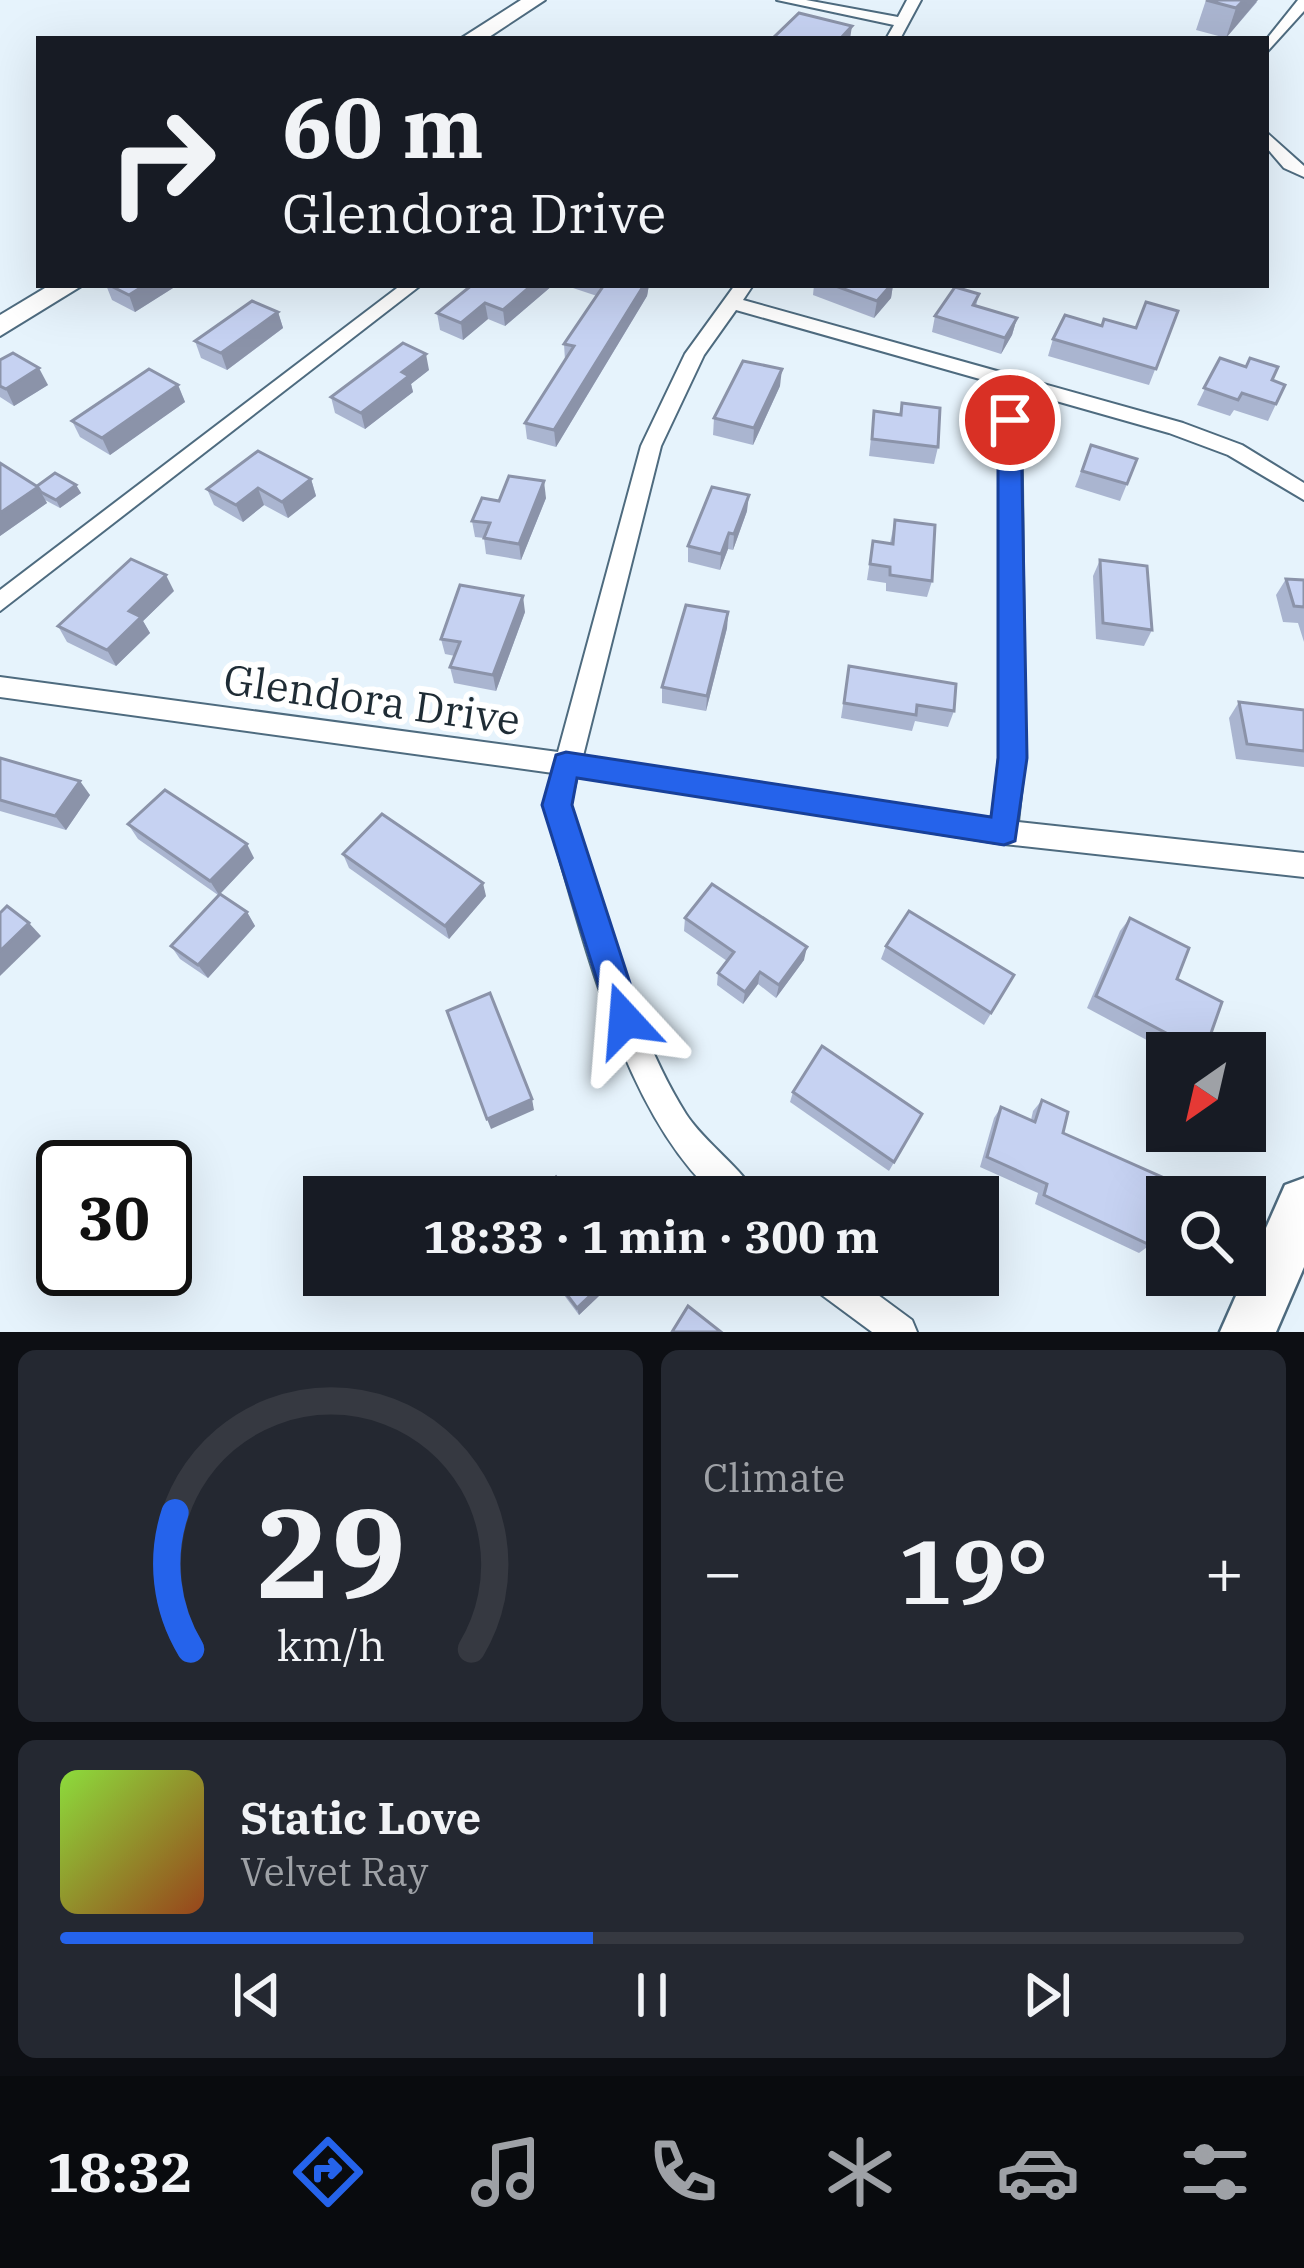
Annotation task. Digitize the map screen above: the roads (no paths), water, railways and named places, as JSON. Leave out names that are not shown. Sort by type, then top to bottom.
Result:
[{"type":"main road","points":[[1248,1332],[1304,1204]]},
{"type":"street","points":[[476,36],[535,0]]},
{"type":"street","points":[[784,0],[900,22]]},
{"type":"street","points":[[894,36],[914,0]]},
{"type":"street","points":[[1269,45],[1304,2]]},
{"type":"street","points":[[1269,140],[1290,165],[1304,172]]},
{"type":"street","points":[[0,327],[64,288]]},
{"type":"street","points":[[0,602],[408,288]]},
{"type":"street","points":[[717,1176],[675,1126],[625,1020],[557,805],[651,446],[685,371],[738,294],[1207,439],[1258,463],[1304,493]]},
{"type":"street","points":[[1004,832],[1012,758],[1011,381]]},
{"type":"street","name":"Glendora Drive","points":[[0,687],[566,764],[1004,832],[1304,865]]},
{"type":"street","points":[[851,1296],[900,1332]]}]
